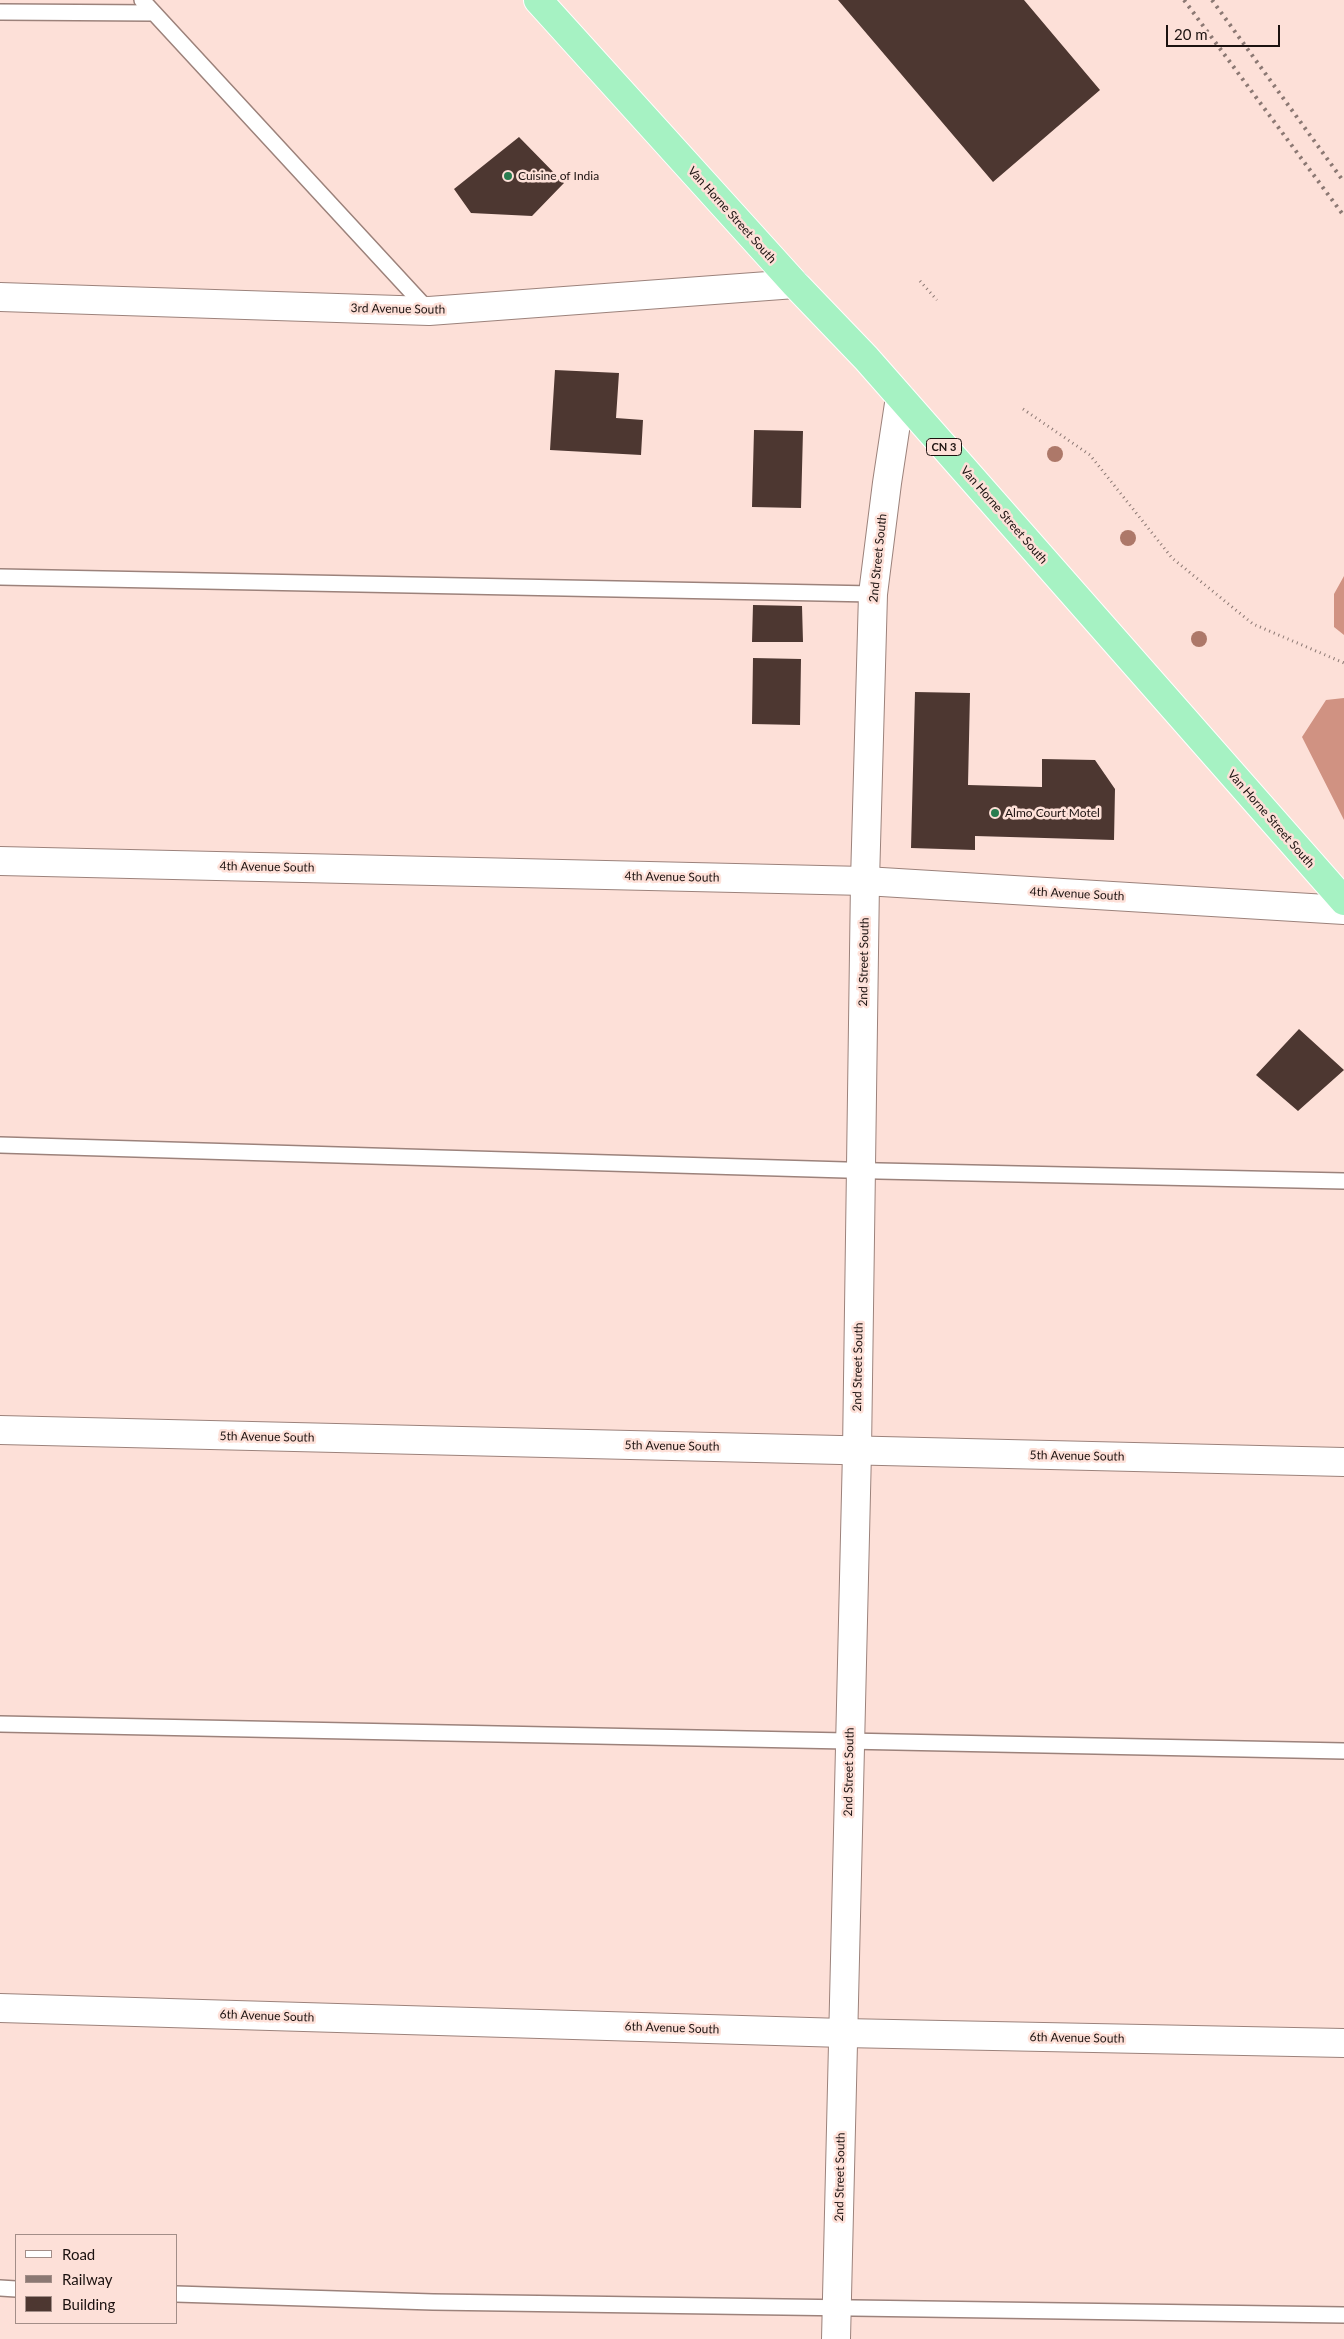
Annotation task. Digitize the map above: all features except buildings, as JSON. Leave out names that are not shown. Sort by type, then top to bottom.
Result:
[{"type":"highway","name":"Van Horne Street South","points":[[538,0],[795,284],[866,358],[1344,901]]},
{"type":"street","name":"3rd Avenue South","points":[[0,297],[429,311],[795,284]]},
{"type":"street","name":"2nd Street South","points":[[836,2339],[857,1451],[865,881],[873,594],[900,398]]},
{"type":"street","name":"4th Avenue South","points":[[0,861],[865,881],[1344,910]]},
{"type":"street","name":"5th Avenue South","points":[[0,1430],[1344,1462]]},
{"type":"street","name":"6th Avenue South","points":[[0,2008],[843,2033],[1344,2043]]},
{"type":"lane","points":[[142,0],[429,311]]},
{"type":"lane","points":[[0,12],[154,13]]},
{"type":"lane","points":[[0,577],[873,594]]},
{"type":"lane","points":[[0,1145],[861,1170],[1344,1181]]},
{"type":"lane","points":[[0,1724],[1344,1752]]},
{"type":"lane","points":[[0,2288],[15,2289]]},
{"type":"lane","points":[[178,2294],[433,2302],[1344,2315]]},
{"type":"path","points":[[920,281],[937,300]]},
{"type":"path","points":[[1023,409],[1090,455],[1172,558],[1253,624],[1344,663]]},
{"type":"shaded area","points":[[1344,576],[1344,635],[1334,627],[1334,594]]},
{"type":"shaded area","points":[[1344,698],[1344,820],[1302,737],[1326,700]]},
{"type":"railway","points":[[1184,0],[1344,216]]},
{"type":"railway","points":[[1212,0],[1344,182]]},
{"type":"place","name":"Cuisine of India","points":[[508,176]]},
{"type":"place","name":"Almo Court Motel","points":[[995,813]]}]
